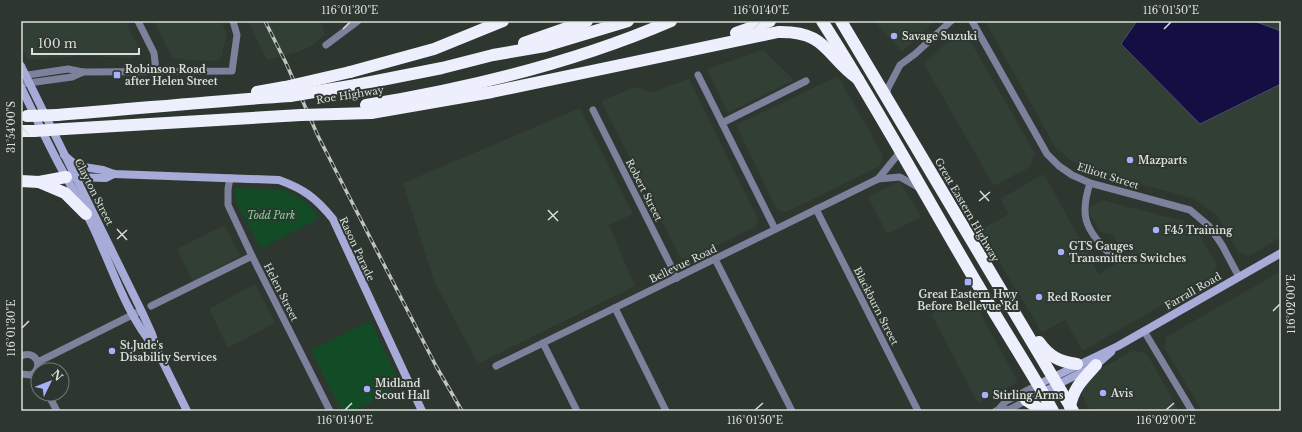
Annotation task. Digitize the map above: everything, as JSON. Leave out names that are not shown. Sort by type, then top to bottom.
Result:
[{"type":"highway","points":[[288,92],[350,72],[434,49],[503,21]]},
{"type":"highway","points":[[493,55],[587,21]]},
{"type":"highway","name":"Roe Highway","points":[[24,117],[152,108],[203,101],[356,85],[442,68],[493,55],[546,46],[628,21]]},
{"type":"highway","name":"Roe Highway","points":[[21,131],[301,115],[368,109],[504,77],[587,52],[671,21]]},
{"type":"highway","points":[[656,58],[770,21]]},
{"type":"highway","points":[[822,21],[858,79],[985,298],[1041,388],[1053,411]]},
{"type":"highway","name":"Great Eastern Highway","points":[[842,22],[1071,409]]},
{"type":"highway","points":[[368,109],[476,95],[764,34],[794,31],[816,39],[832,54],[844,69],[858,79]]},
{"type":"highway","points":[[21,181],[39,182],[71,177]]},
{"type":"highway","points":[[39,182],[65,194],[86,214]]},
{"type":"highway","points":[[1017,316],[1032,332],[1048,354],[1066,363],[1077,364]]},
{"type":"highway","points":[[1071,409],[1072,396],[1076,388],[1096,365]]},
{"type":"highway","points":[[1026,400],[1043,411]]},
{"type":"main road","name":"Clayton Street","points":[[21,66],[24,79],[64,156],[86,214],[131,311],[147,338],[157,350]]},
{"type":"main road","name":"Clayton Street","points":[[21,87],[71,177],[141,310],[152,334],[157,350],[187,411]]},
{"type":"main road","name":"Rason Parade","points":[[64,156],[77,166],[103,170],[114,174],[279,180],[299,187],[323,206],[333,219],[422,411]]},
{"type":"main road","name":"Rason Parade","points":[[71,177],[106,178],[114,174]]},
{"type":"main road","name":"Farrall Road","points":[[1041,388],[1077,364],[1116,347],[1281,253]]},
{"type":"main road","name":"Farrall Road","points":[[1055,380],[1096,365],[1116,347]]},
{"type":"street","points":[[138,21],[154,53],[156,71]]},
{"type":"street","points":[[24,79],[68,68],[83,72],[232,72],[236,35],[233,21]]},
{"type":"street","points":[[326,46],[358,21]]},
{"type":"street","points":[[886,96],[888,88],[900,65],[915,54],[951,21]]},
{"type":"street","name":"Elliott Street","points":[[972,21],[1047,154],[1059,166],[1072,175],[1090,183],[1190,210],[1209,226],[1222,245],[1238,277]]},
{"type":"street","points":[[698,75],[775,229]]},
{"type":"street","points":[[722,123],[806,81]]},
{"type":"street","name":"Robert Street","points":[[593,110],[677,278]]},
{"type":"street","name":"Bellevue Road","points":[[878,179],[900,152]]},
{"type":"street","name":"Bellevue Road","points":[[496,366],[878,179],[900,177],[922,189]]},
{"type":"street","name":"Helen Street","points":[[230,178],[228,205],[330,411]]},
{"type":"street","points":[[1090,183],[1084,200],[1084,216],[1089,229],[1097,241],[1108,252]]},
{"type":"street","name":"Blackburn Street","points":[[816,209],[918,411]]},
{"type":"street","points":[[151,306],[252,256]]},
{"type":"street","points":[[716,259],[792,411]]},
{"type":"street","points":[[615,308],[666,411]]},
{"type":"street","points":[[21,356],[30,354],[37,360],[131,311],[141,310]]},
{"type":"street","points":[[1144,331],[1192,411]]},
{"type":"street","points":[[543,343],[577,411]]},
{"type":"street","points":[[997,410],[1010,409],[1026,400],[1041,388]]},
{"type":"street","points":[[997,410],[1005,402],[1041,388]]},
{"type":"street","points":[[52,402],[57,411]]},
{"type":"shaded area","points":[[21,21],[125,21],[140,51],[133,58],[83,56],[28,60],[21,47]]},
{"type":"shaded area","points":[[154,21],[221,21],[227,34],[222,56],[216,61],[173,59]]},
{"type":"shaded area","points":[[248,21],[321,21],[325,34],[313,45],[298,52],[267,60]]},
{"type":"shaded area","points":[[874,21],[935,21],[902,52]]},
{"type":"shaded area","points":[[985,21],[1137,21],[1121,45],[1200,124],[1281,84],[1281,237],[1250,256],[1238,252],[1217,215],[1192,198],[1085,170],[1072,161],[1055,147]]},
{"type":"shaded area","points":[[1137,21],[1254,21],[1281,31],[1281,84],[1200,124],[1121,44]]},
{"type":"shaded area","points":[[1254,21],[1281,21],[1281,31]]},
{"type":"shaded area","points":[[956,34],[968,37],[1035,153],[1030,167],[994,186],[924,64]]},
{"type":"shaded area","points":[[763,50],[794,80],[728,113],[707,69]]},
{"type":"shaded area","points":[[838,76],[883,155],[880,166],[786,212],[777,210],[736,125]]},
{"type":"shaded area","points":[[689,79],[758,219],[755,227],[687,260],[680,257],[601,101],[635,87],[652,92]]},
{"type":"shaded area","points":[[580,108],[633,214],[609,225],[635,286],[478,364],[434,281],[403,183]]},
{"type":"shaded area","points":[[1044,174],[1099,274],[1126,258],[1113,235],[1100,232],[1089,213],[1090,207],[1102,200],[1184,221],[1199,235],[1217,265],[1214,275],[1083,351],[1065,320],[1042,333],[980,230],[1009,214],[1000,199]]},
{"type":"shaded area","points":[[900,181],[921,217],[887,234],[868,197]]},
{"type":"shaded area","points":[[225,225],[240,256],[193,281],[177,249]]},
{"type":"shaded area","points":[[1281,271],[1281,411],[1202,411],[1165,349],[1166,337]]},
{"type":"shaded area","points":[[255,284],[275,323],[228,348],[209,309]]},
{"type":"shaded area","points":[[969,293],[1018,382],[978,403],[931,314]]},
{"type":"shaded area","points":[[1134,350],[1147,354],[1179,411],[1090,411],[1081,393],[1093,373]]},
{"type":"green space","name":"Todd Park","points":[[235,188],[284,190],[305,201],[319,218],[261,249],[237,205]]},
{"type":"green space","points":[[370,321],[401,386],[354,411],[342,411],[311,350]]},
{"type":"railway","points":[[265,21],[286,63],[318,136],[436,366],[462,411]]},
{"type":"place","name":"Savage Suzuki","points":[[894,36]]},
{"type":"place","name":"Robinson Road after Helen Street","points":[[117,75]]},
{"type":"place","name":"Mazparts","points":[[1130,160]]},
{"type":"place","name":"F45 Training","points":[[1156,230]]},
{"type":"place","name":"GTS Gauges Transmitters Switches","points":[[1061,252]]},
{"type":"place","name":"Great Eastern Hwy Before Bellevue Rd","points":[[968,282]]},
{"type":"place","name":"Red Rooster","points":[[1039,297]]},
{"type":"place","name":"St.Jude's Disability Services","points":[[112,351]]},
{"type":"place","name":"Midland Scout Hall","points":[[367,389]]},
{"type":"place","name":"Avis","points":[[1103,393]]},
{"type":"place","name":"Stirling Arms","points":[[985,395]]}]
